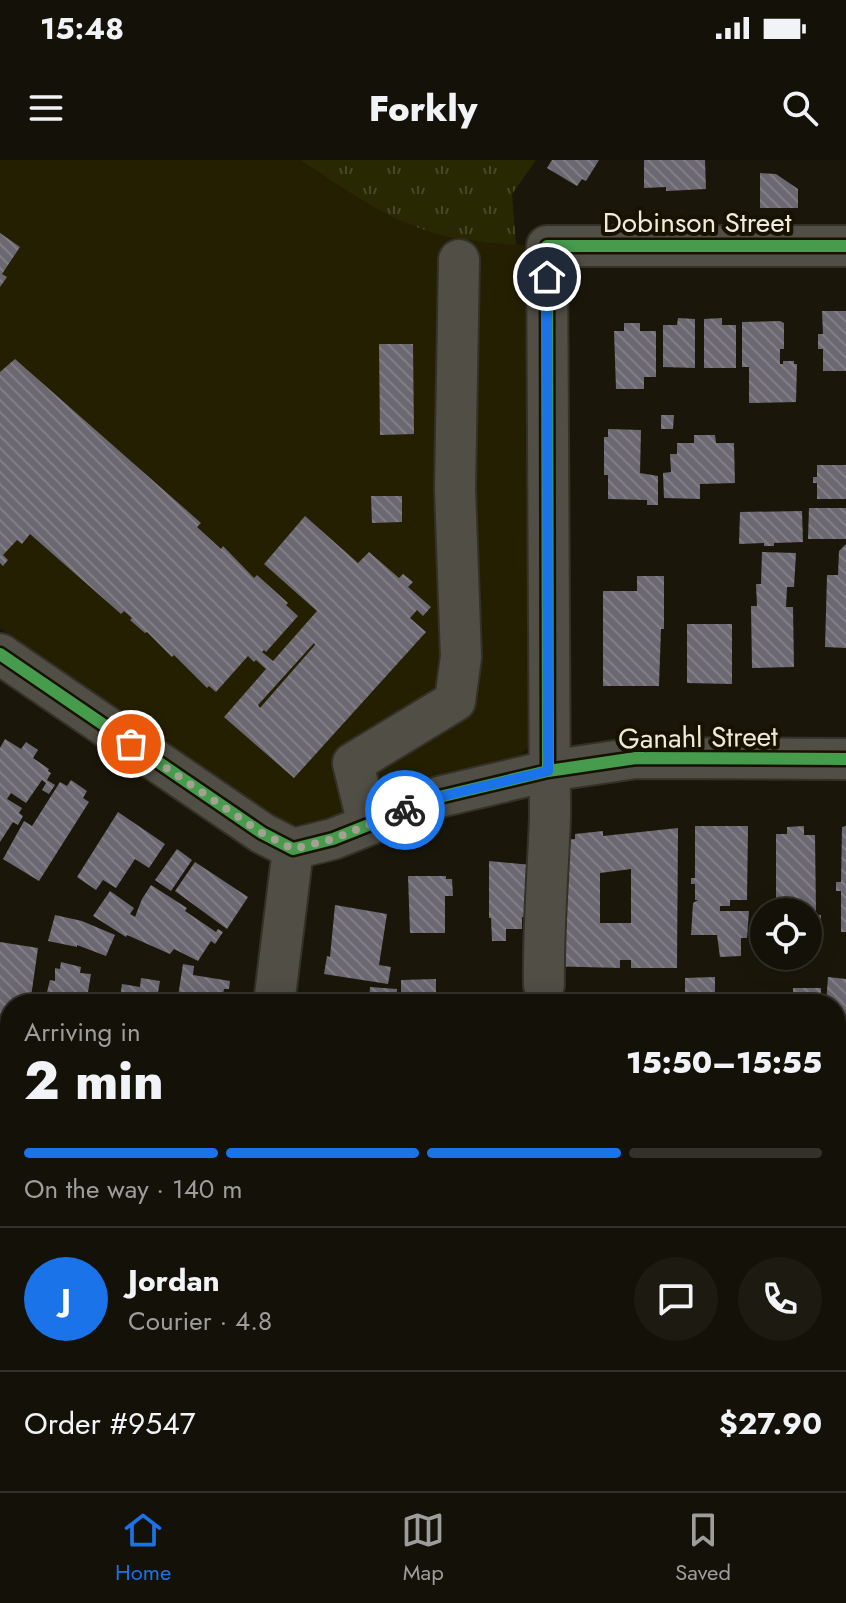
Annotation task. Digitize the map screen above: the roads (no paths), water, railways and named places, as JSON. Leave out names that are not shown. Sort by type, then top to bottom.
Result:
[{"type":"street","name":"Dobinson Street","points":[[548,771],[547,246],[846,246]]},
{"type":"street","points":[[368,825],[353,763],[455,701],[461,657],[455,489],[459,260]]},
{"type":"street","points":[[0,654],[262,833],[293,849],[275,994]]},
{"type":"street","name":"Ganahl Street","points":[[293,849],[333,839],[439,797],[548,771],[636,758],[846,759]]},
{"type":"street","points":[[544,985],[543,931],[548,896],[550,817],[548,771]]}]
